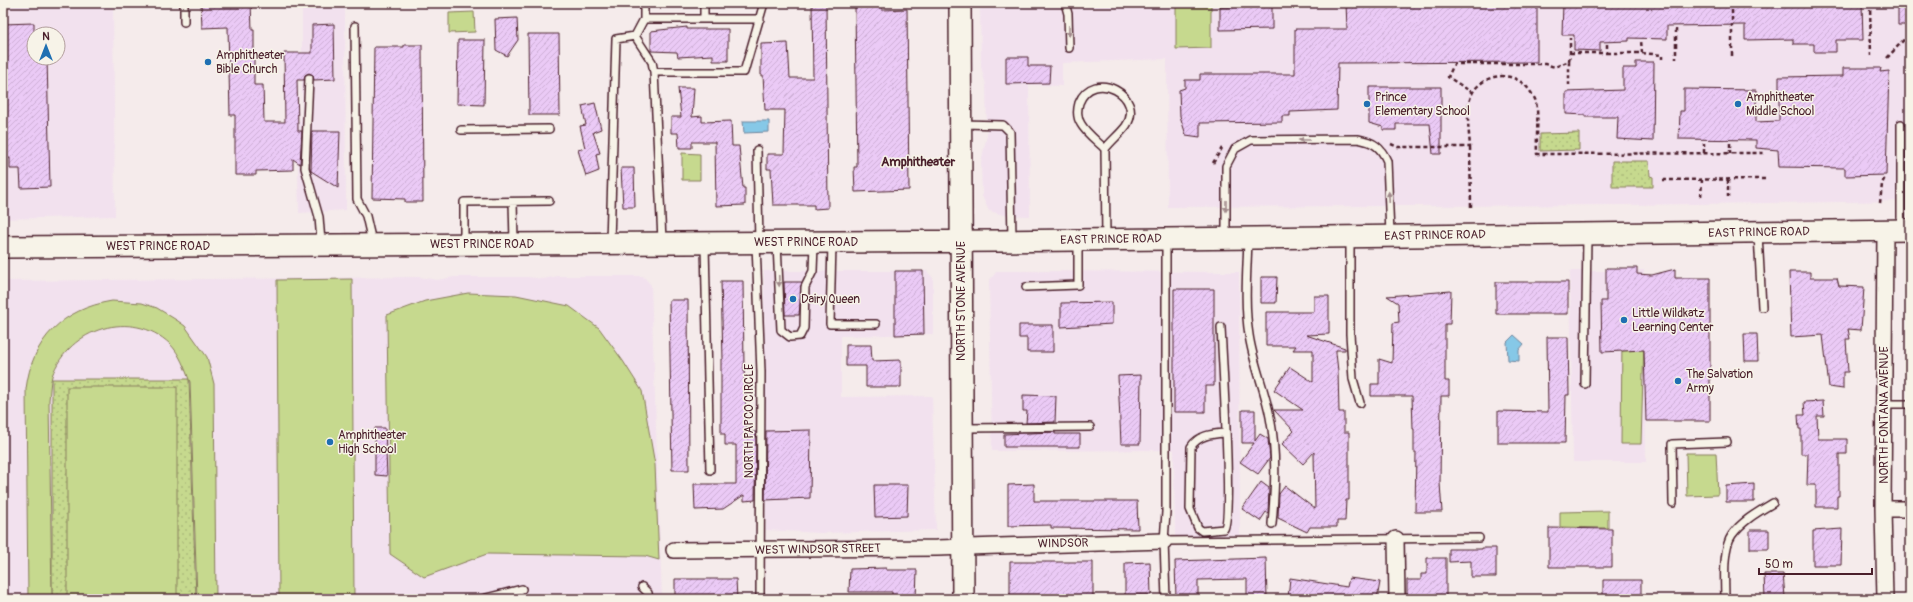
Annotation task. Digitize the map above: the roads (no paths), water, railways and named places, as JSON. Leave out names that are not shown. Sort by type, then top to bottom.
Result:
[{"type":"main road","name":"NORTH STONE AVENUE","points":[[960,3],[963,599]]},
{"type":"main road","name":"EAST PRINCE ROAD","points":[[960,241],[1899,230]]},
{"type":"main road","name":"WEST PRINCE ROAD","points":[[3,248],[372,244],[960,241]]},
{"type":"street","name":"NORTH FONTANA AVENUE","points":[[1885,599],[1883,509],[1884,404],[1899,230]]},
{"type":"street","points":[[1883,509],[1910,509]]},
{"type":"street","points":[[1396,539],[1397,599]]},
{"type":"street","name":"WINDSOR","points":[[962,546],[1164,541]]},
{"type":"street","name":"WEST WINDSOR STREET","points":[[674,550],[962,546]]},
{"type":"lane","points":[[184,3],[184,22]]},
{"type":"lane","points":[[635,36],[644,19],[644,3]]},
{"type":"lane","points":[[704,3],[704,19]]},
{"type":"lane","points":[[654,72],[744,72],[764,3]]},
{"type":"lane","points":[[1065,3],[1068,14],[1069,48]]},
{"type":"lane","points":[[644,19],[760,19]]},
{"type":"lane","points":[[355,26],[357,199],[366,216],[372,244]]},
{"type":"lane","points":[[635,36],[652,62],[654,72],[663,243]]},
{"type":"lane","points":[[610,243],[616,38],[635,36]]},
{"type":"lane","points":[[309,78],[305,168],[319,217],[322,245]]},
{"type":"lane","points":[[1105,148],[1081,125],[1078,112],[1081,99],[1085,94],[1090,90],[1104,86],[1117,90],[1122,94],[1126,99],[1130,112],[1126,126],[1105,148],[1106,239]]},
{"type":"lane","points":[[960,124],[1003,125],[1010,132],[1012,241]]},
{"type":"lane","points":[[1899,230],[1901,124]]},
{"type":"lane","points":[[461,130],[549,129]]},
{"type":"lane","points":[[1226,238],[1226,166],[1235,149],[1251,140],[1358,140],[1375,143],[1382,151],[1387,161],[1390,236]]},
{"type":"lane","points":[[757,150],[764,242],[781,330],[790,337],[800,336],[804,328],[805,287],[813,271],[823,242]]},
{"type":"lane","points":[[464,244],[464,202],[549,201]]},
{"type":"lane","points":[[513,202],[514,244]]},
{"type":"lane","points":[[1758,232],[1762,307]]},
{"type":"lane","points":[[1585,384],[1586,234]]},
{"type":"lane","points":[[1350,237],[1350,334],[1353,379],[1360,403]]},
{"type":"lane","points":[[1248,238],[1246,310],[1249,336],[1270,418],[1274,443],[1275,480],[1272,524]]},
{"type":"lane","points":[[1166,239],[1166,512],[1164,541],[1166,599]]},
{"type":"lane","points":[[1026,287],[1078,285],[1078,240]]},
{"type":"lane","points":[[705,242],[710,470]]},
{"type":"lane","name":"NORTH PAPCO CIRCLE","points":[[760,599],[760,372],[764,242]]},
{"type":"lane","points":[[823,242],[830,324],[876,324]]},
{"type":"lane","points":[[1221,327],[1225,433],[1227,518],[1224,529],[1202,530],[1198,528],[1190,509],[1191,447],[1194,441],[1211,434],[1225,433]]},
{"type":"lane","points":[[1884,404],[1910,404]]},
{"type":"lane","points":[[962,428],[1090,427]]},
{"type":"lane","points":[[1673,503],[1672,444],[1727,442]]},
{"type":"lane","points":[[1726,599],[1727,548],[1730,537],[1745,521],[1773,503]]},
{"type":"lane","points":[[1164,541],[1479,538]]},
{"type":"lane","points":[[642,587],[648,594],[649,599]]},
{"type":"lane","points":[[482,599],[522,589]]},
{"type":"water","points":[[743,121],[769,121],[769,132],[744,133]]},
{"type":"water","points":[[1514,335],[1524,344],[1519,350],[1519,361],[1508,360],[1507,342]]},
{"type":"place","name":"Amphitheater Bible Church","points":[[208,62]]},
{"type":"place","name":"Prince Elementary School","points":[[1367,104]]},
{"type":"place","name":"Amphitheater Middle School","points":[[1738,104]]},
{"type":"place","name":"Dairy Queen","points":[[793,299]]},
{"type":"place","name":"Little Wildkatz Learning Center","points":[[1624,320]]},
{"type":"place","name":"The Salvation Army","points":[[1678,381]]},
{"type":"place","name":"Amphitheater High School","points":[[330,442]]},
{"type":"district","name":"Amphitheater","points":[[918,161]]}]
